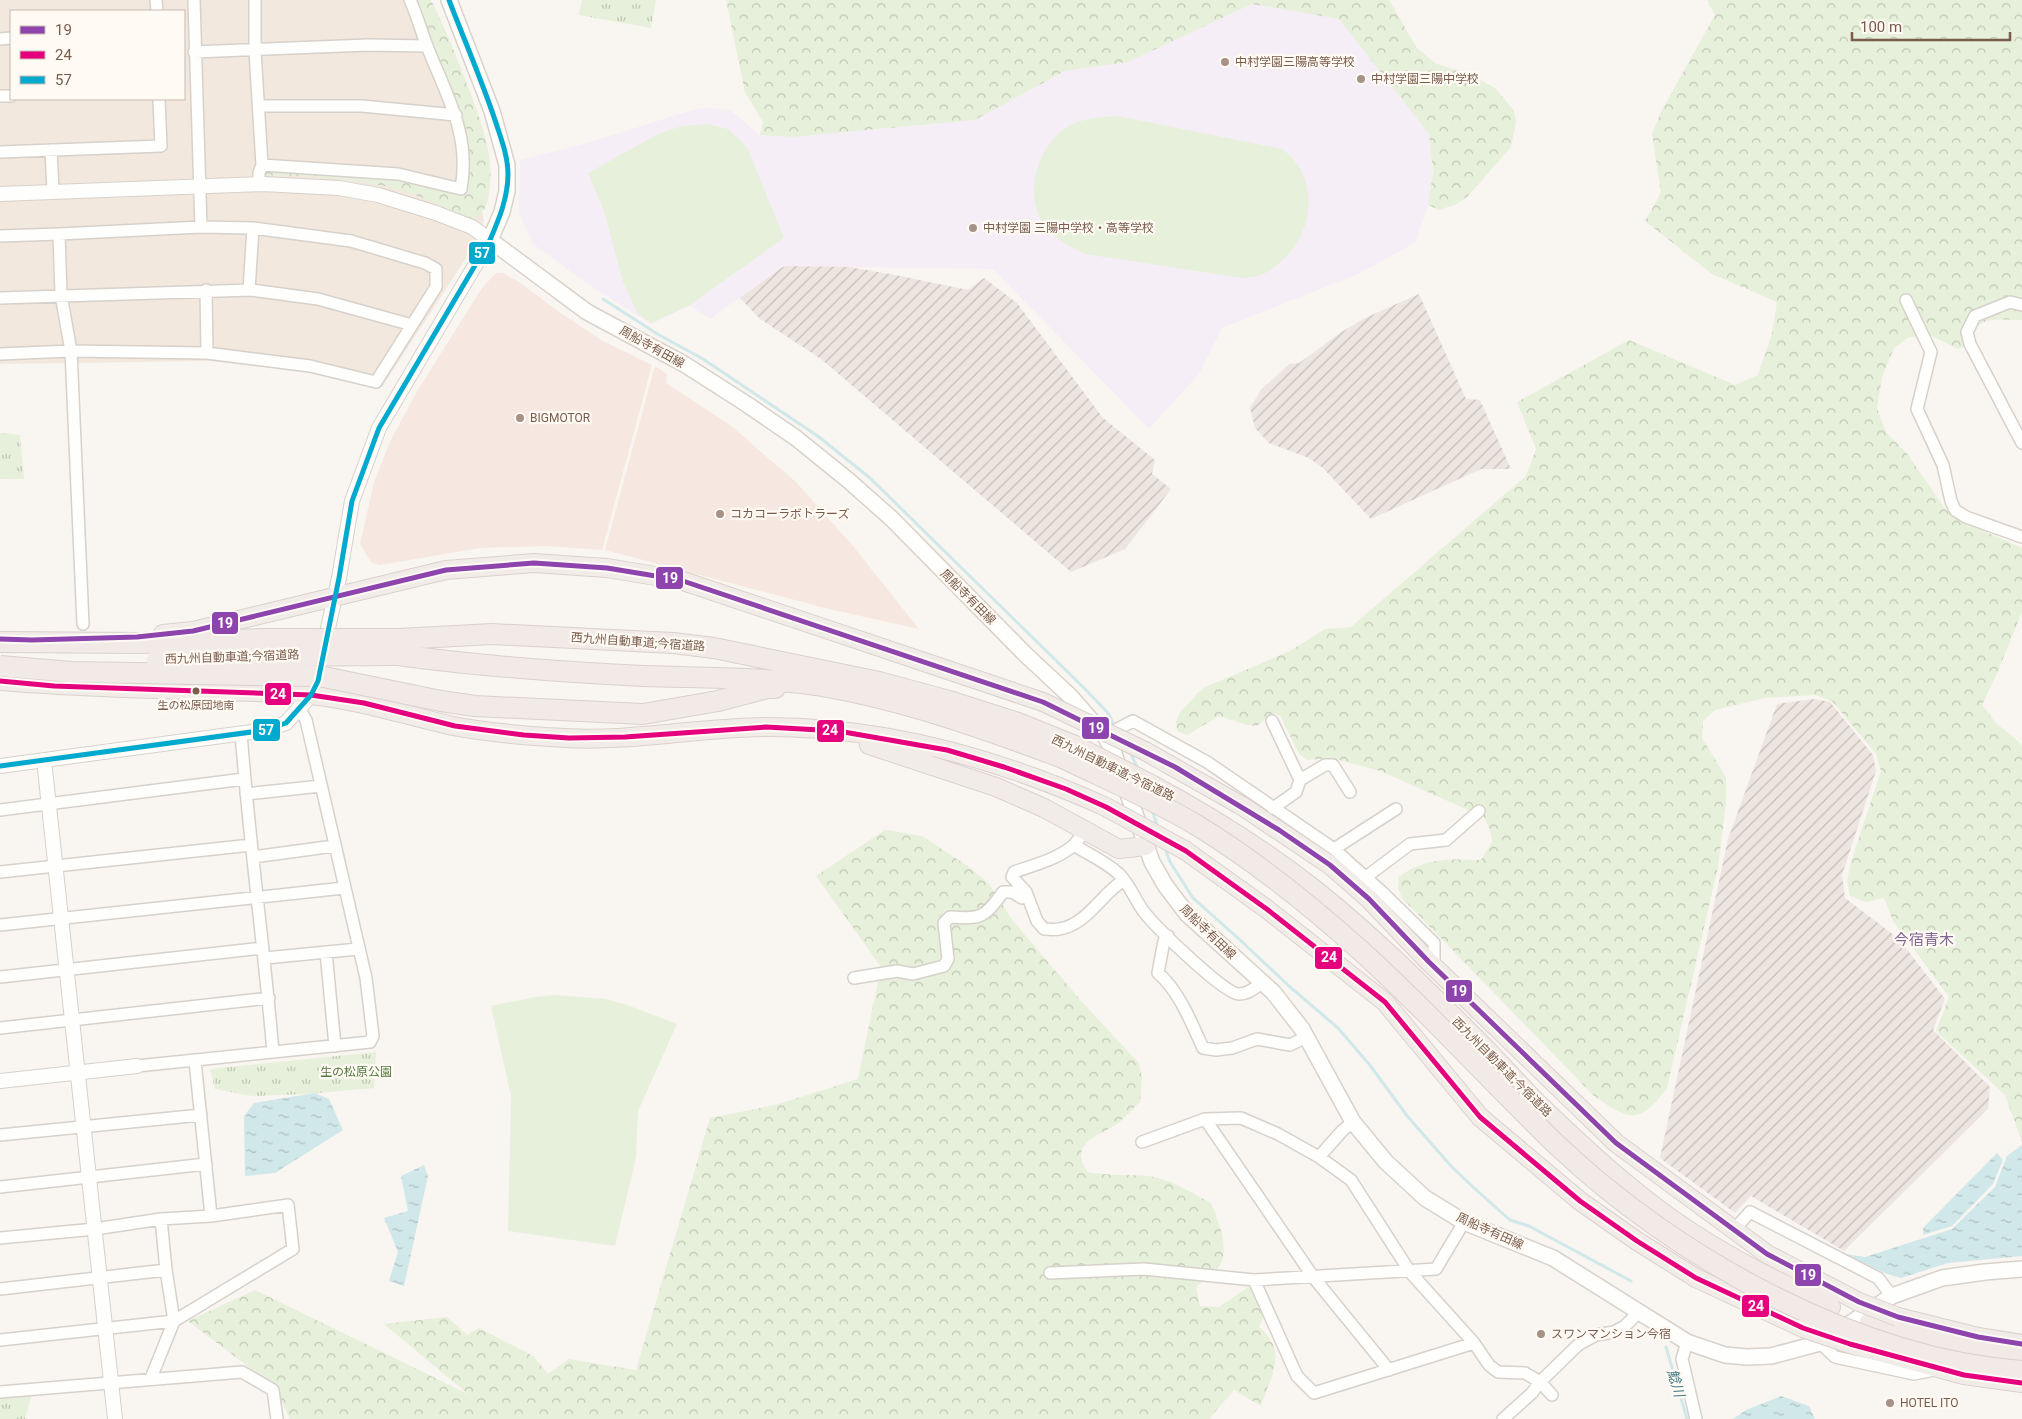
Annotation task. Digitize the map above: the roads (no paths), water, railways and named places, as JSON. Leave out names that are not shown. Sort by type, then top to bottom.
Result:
[{"type":"highway","points":[[0,640],[137,637],[193,631],[446,570],[534,563],[607,568],[680,580],[1043,702],[1145,751],[1242,806],[1330,865],[1369,899],[1429,962],[1616,1142],[1733,1231],[1767,1254],[1859,1302],[1898,1317],[1978,1337],[2022,1344]]},
{"type":"highway","name":"西九州自動車道;今宿道路","points":[[0,659],[137,660],[264,656],[398,647],[492,634],[673,643],[714,648],[878,682],[1018,723],[1075,746],[1205,814],[1253,845],[1314,890],[1368,937],[1470,1033],[1576,1141],[1610,1172],[1687,1231],[1780,1284],[1870,1322],[1937,1342],[2022,1356]]},
{"type":"highway","name":"西九州自動車道;今宿道路","points":[[0,640],[139,643],[264,639],[398,647],[522,669],[644,676],[777,680],[817,686],[914,708],[1012,739],[1063,758],[1157,804],[1198,827],[1245,858],[1304,903],[1365,955],[1453,1038],[1560,1148],[1642,1217],[1680,1243],[1773,1296],[1856,1332],[1894,1346],[1949,1360],[2022,1371]]},
{"type":"highway","points":[[0,666],[72,672],[318,676],[475,706],[643,714],[718,701],[767,688],[817,686]]},
{"type":"highway","points":[[0,681],[54,686],[364,703],[455,726],[569,738],[799,735],[835,738],[875,746],[996,787],[1044,808],[1119,849],[1146,846]]},
{"type":"highway","points":[[718,701],[751,700]]},
{"type":"highway","points":[[913,721],[1012,739]]},
{"type":"highway","points":[[625,737],[766,727],[838,731],[881,737],[947,750],[1004,766],[1066,789],[1106,807],[1186,851],[1268,910],[1385,1002],[1480,1117],[1580,1201],[1637,1241],[1696,1278],[1803,1328],[1850,1344],[1939,1369],[1964,1375],[2022,1383]]},
{"type":"main road","points":[[449,0],[492,111],[507,165],[507,191],[502,212],[490,240]]},
{"type":"main road","name":"周船寺有田線","points":[[490,240],[587,312],[684,364],[796,438],[892,519],[1026,655],[1070,696],[1105,736],[1114,751],[1146,846],[1165,885],[1187,914],[1262,982],[1306,1037],[1353,1122],[1386,1162],[1425,1198],[1464,1222],[1553,1258],[1687,1342],[1726,1356],[1771,1356],[1820,1343],[1892,1296],[1942,1278],[2022,1269]]},
{"type":"street","points":[[194,0],[194,52],[201,227]]},
{"type":"street","points":[[255,0],[255,51],[260,106],[262,165],[258,173],[259,184]]},
{"type":"street","points":[[262,165],[398,174],[461,189],[464,172],[464,149],[456,115],[410,0]]},
{"type":"street","points":[[194,52],[368,45],[427,46]]},
{"type":"street","points":[[0,152],[161,146],[159,100]]},
{"type":"street","points":[[260,106],[362,106],[456,115]]},
{"type":"street","points":[[51,150],[53,191]]},
{"type":"street","points":[[0,194],[259,184],[339,188],[378,195],[472,227],[490,240],[379,428],[352,501],[339,578],[318,680],[305,701],[286,723],[266,730],[0,766]]},
{"type":"street","points":[[0,236],[201,227],[254,228],[351,241],[425,263],[436,269],[436,287],[376,382],[310,366],[207,353],[71,351],[0,354]]},
{"type":"street","points":[[250,290],[254,228]]},
{"type":"street","points":[[59,234],[61,295],[71,351],[83,624]]},
{"type":"street","points":[[206,290],[207,353]]},
{"type":"street","points":[[0,298],[250,290],[318,299],[412,325]]},
{"type":"street","points":[[1906,300],[1931,352],[1918,409],[1943,465],[1955,510],[1966,517],[2022,537]]},
{"type":"street","points":[[2022,306],[2010,302],[1975,316],[1967,332],[1970,344],[2022,443]]},
{"type":"street","points":[[0,1081],[370,1042],[373,1036],[366,978],[306,720],[305,701]]},
{"type":"street","points":[[1105,736],[1132,720],[1207,762],[1334,848],[1434,943],[1434,959],[1429,962]]},
{"type":"street","points":[[1272,721],[1300,780]]},
{"type":"street","points":[[241,733],[244,779],[274,1052]]},
{"type":"street","points":[[44,760],[115,1419]]},
{"type":"street","points":[[1273,808],[1296,792],[1300,780],[1325,765],[1334,766],[1350,792]]},
{"type":"street","points":[[0,810],[244,779]]},
{"type":"street","points":[[246,794],[321,786]]},
{"type":"street","points":[[1334,848],[1396,809]]},
{"type":"street","points":[[1366,877],[1410,844],[1446,840],[1479,811]]},
{"type":"street","points":[[1085,831],[1068,850],[1014,872],[1012,877],[1027,896],[1038,921],[1044,929],[1061,929],[1079,920],[1115,885],[1124,880]]},
{"type":"street","points":[[1074,844],[1118,873],[1144,912],[1225,988],[1238,995],[1250,992],[1262,982]]},
{"type":"street","points":[[0,872],[56,866],[334,846]]},
{"type":"street","points":[[0,925],[344,888]]},
{"type":"street","points":[[854,978],[897,971],[913,974],[944,966],[948,959],[944,923],[950,917],[976,918],[988,912],[1003,892],[1012,892],[1022,898],[1027,896]]},
{"type":"street","points":[[1168,936],[1164,941],[1158,973],[1166,980],[1176,995],[1203,1048],[1216,1050],[1232,1048],[1257,1039],[1290,1045],[1306,1037]]},
{"type":"street","points":[[0,977],[67,969],[264,953],[326,952],[358,949]]},
{"type":"street","points":[[326,952],[334,1046]]},
{"type":"street","points":[[0,1028],[269,998]]},
{"type":"street","points":[[195,1061],[211,1216]]},
{"type":"street","points":[[0,1135],[201,1115]]},
{"type":"street","points":[[1142,1142],[1205,1119],[1241,1118],[1278,1134],[1320,1157],[1352,1180],[1410,1272],[1474,1343],[1489,1365],[1498,1372],[1525,1373],[1540,1382],[1552,1395]]},
{"type":"street","points":[[1205,1119],[1314,1278],[1389,1370]]},
{"type":"street","points":[[1320,1157],[1342,1131],[1353,1122]]},
{"type":"street","points":[[0,1187],[206,1164]]},
{"type":"street","points":[[0,1238],[95,1229],[161,1219],[211,1216],[288,1205],[293,1249],[174,1321],[106,1330],[0,1340]]},
{"type":"street","points":[[1733,1231],[1750,1212],[1878,1278],[1892,1296]]},
{"type":"street","points":[[152,1378],[174,1321],[161,1219]]},
{"type":"street","points":[[1050,1273],[1144,1269],[1254,1280],[1436,1270],[1464,1222]]},
{"type":"street","points":[[0,1289],[101,1279],[166,1270]]},
{"type":"street","points":[[1254,1280],[1297,1376],[1314,1393],[1474,1343]]},
{"type":"street","points":[[1503,1419],[1532,1393],[1540,1382],[1578,1345],[1596,1335],[1614,1332],[1625,1326],[1639,1312]]},
{"type":"street","points":[[1687,1342],[1682,1359],[1696,1419]]},
{"type":"street","points":[[1820,1343],[1835,1357],[1914,1374],[1939,1369]]},
{"type":"street","points":[[0,1392],[242,1372],[273,1390],[277,1419]]},
{"type":"water","points":[[315,1093],[329,1099],[343,1130],[275,1173],[245,1176],[244,1116],[254,1103]]},
{"type":"water","points":[[2022,1145],[2022,1256],[1948,1263],[1901,1278],[1887,1274],[1845,1254],[1865,1257],[1952,1229],[1995,1187],[2007,1156]]},
{"type":"water","points":[[1997,1153],[2003,1160],[1993,1184],[1952,1226],[1923,1235],[1923,1228]]},
{"type":"water","points":[[424,1165],[428,1176],[404,1286],[389,1281],[398,1252],[384,1218],[408,1211],[401,1176]]},
{"type":"water","points":[[1781,1396],[1809,1406],[1815,1419],[1733,1419],[1746,1410]]},
{"type":"waterway","points":[[603,299],[659,335],[703,359],[819,437],[870,478],[1084,688],[1108,713],[1113,723]]},
{"type":"waterway","points":[[1130,752],[1138,769]]},
{"type":"waterway","points":[[1152,810],[1158,828]]},
{"type":"waterway","points":[[1165,848],[1170,862],[1193,898],[1338,1028],[1369,1064],[1408,1117],[1451,1166],[1474,1188],[1510,1220],[1529,1226],[1631,1281]]},
{"type":"waterway","name":"鯰川","points":[[1666,1347],[1687,1419]]},
{"type":"place","name":"中村学園三陽高等学校","points":[[1225,62]]},
{"type":"place","name":"中村学園三陽中学校","points":[[1361,79]]},
{"type":"place","name":"中村学園 三陽中学校・高等学校","points":[[973,228]]},
{"type":"place","name":"BIGMOTOR","points":[[520,418]]},
{"type":"place","name":"コカコーラボトラーズ","points":[[720,514]]},
{"type":"place","name":"生の松原団地南","points":[[196,691]]},
{"type":"place","name":"スワンマンション今宿","points":[[1541,1334]]},
{"type":"place","name":"HOTEL ITO","points":[[1890,1403]]},
{"type":"district","name":"今宿青木","points":[[1924,940]]},
{"type":"park label","name":"生の松原公園","points":[[356,1072]]}]
